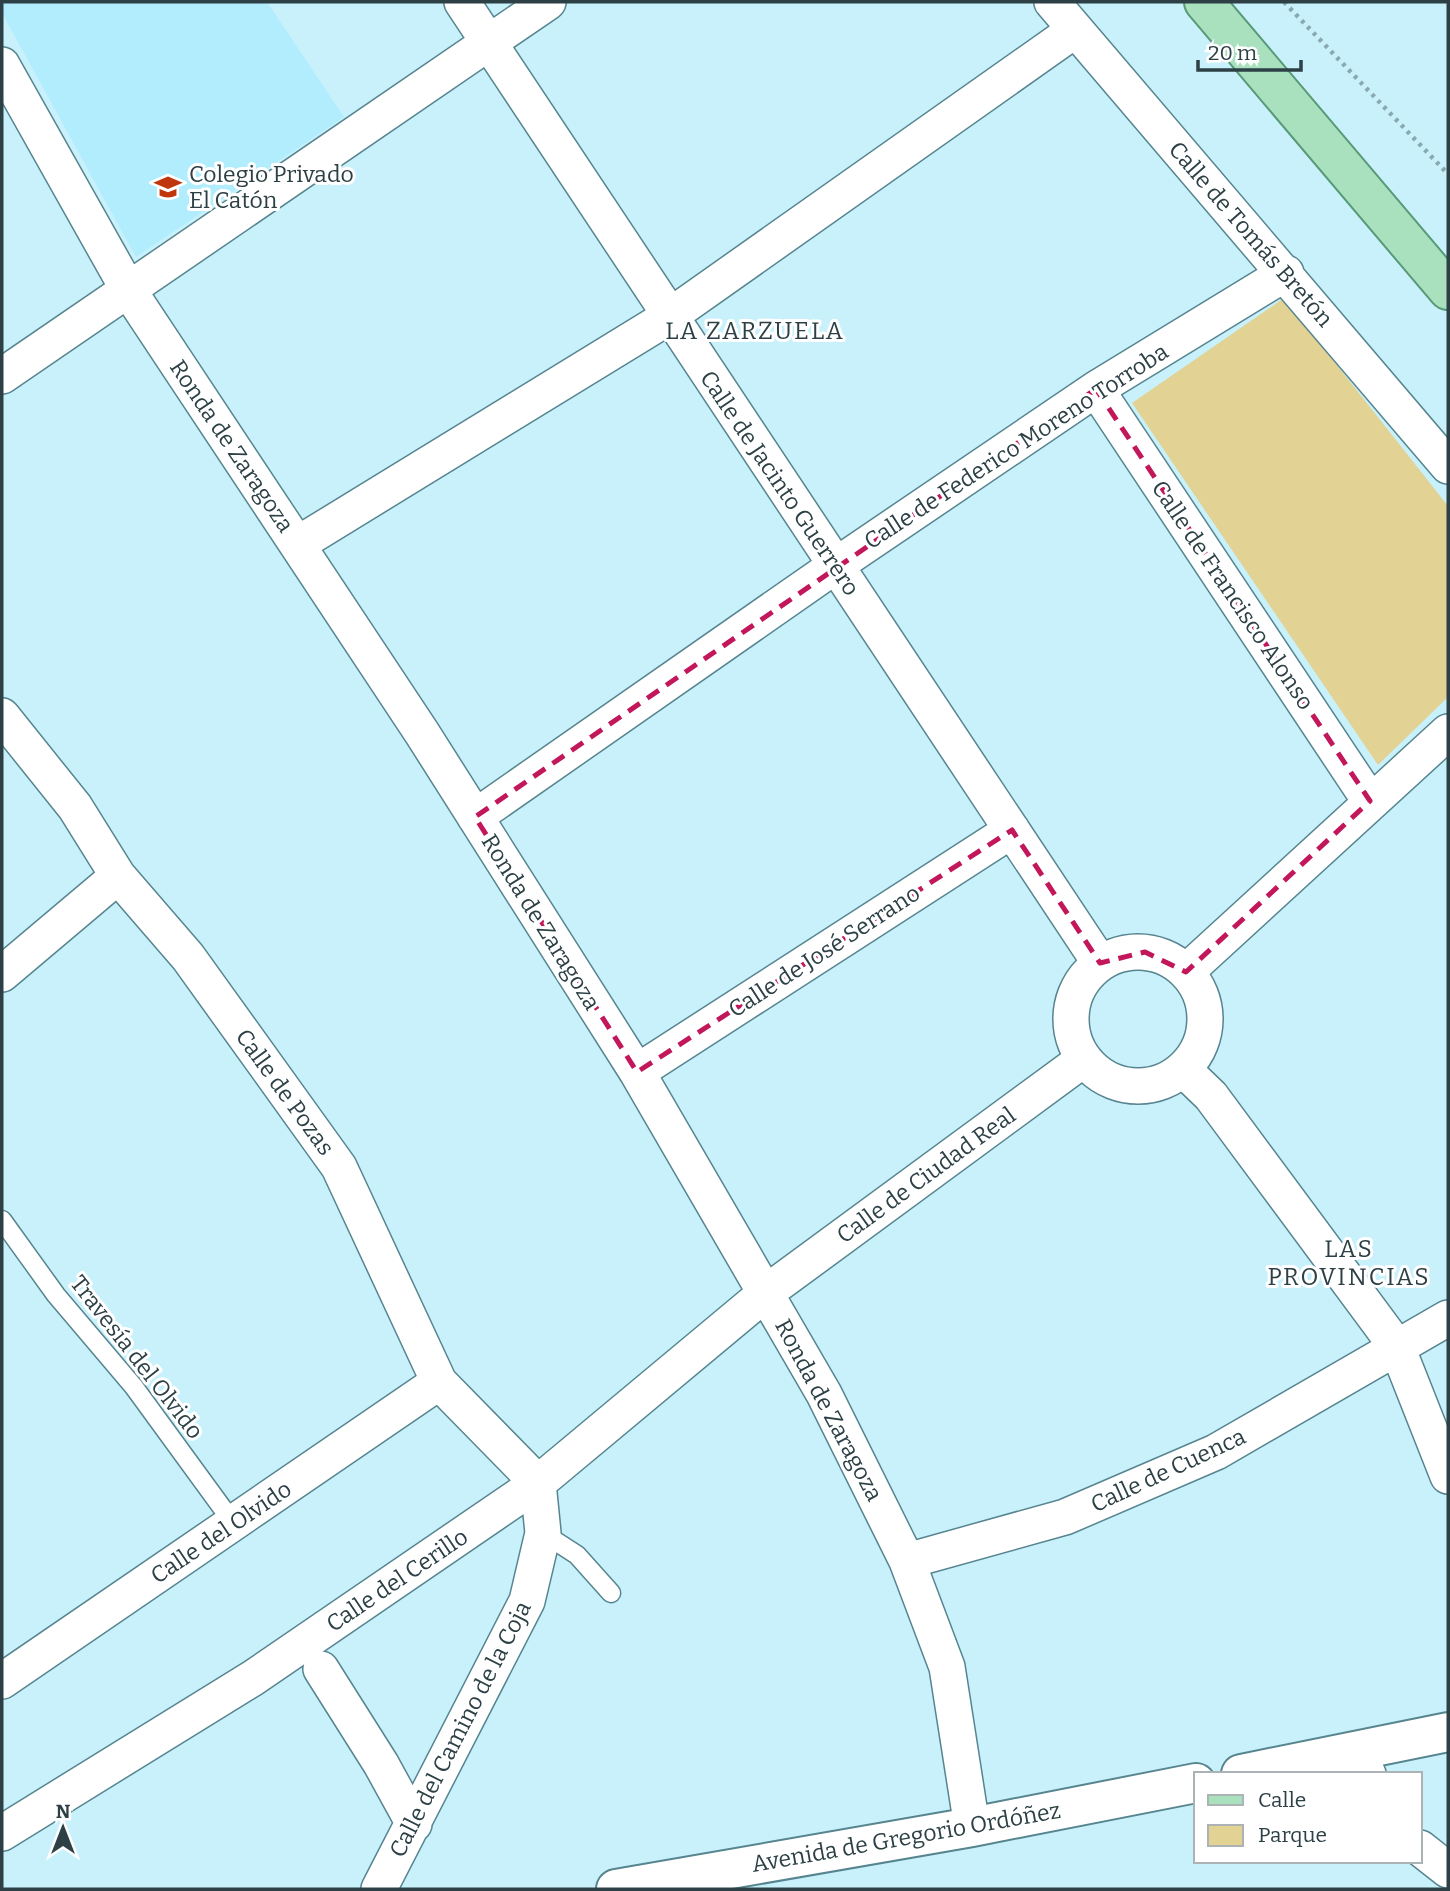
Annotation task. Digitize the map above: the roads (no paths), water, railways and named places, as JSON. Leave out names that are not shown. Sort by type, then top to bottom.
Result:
[{"type":"main road","points":[[1204,2],[1448,290]]},
{"type":"street","name":"Calle de Jacinto Guerrero","points":[[461,2],[1100,963]]},
{"type":"street","points":[[2,376],[548,2]]},
{"type":"street","name":"Calle de Tomás Bretón","points":[[1052,2],[1286,273],[1448,467]]},
{"type":"street","points":[[298,544],[670,316],[1075,30]]},
{"type":"street","name":"Ronda de Zaragoza","points":[[2,65],[129,291],[298,544],[637,1072],[824,1394],[907,1562],[947,1667],[972,1827]]},
{"type":"street","name":"Calle de Federico Moreno Torroba","points":[[475,817],[835,566],[1096,389],[1286,273]]},
{"type":"street","name":"Calle de Francisco Alonso","points":[[1096,389],[1370,801]]},
{"type":"street","name":"Calle de Pozas","points":[[2,716],[75,807],[118,876],[188,957],[339,1167],[439,1382],[538,1483]]},
{"type":"street","points":[[1186,972],[1448,732]]},
{"type":"street","name":"Calle de José Serrano","points":[[637,1072],[1012,830]]},
{"type":"street","points":[[2,974],[118,876]]},
{"type":"street","points":[[1145,952],[1167,958],[1186,972],[1199,990],[1205,1021],[1197,1052],[1183,1069],[1165,1081],[1132,1085],[1100,1074],[1084,1059],[1074,1039],[1071,1018],[1074,997],[1085,978],[1100,963],[1122,954],[1145,952]]},
{"type":"street","name":"Calle de Ciudad Real","points":[[767,1292],[1084,1059]]},
{"type":"street","points":[[1183,1069],[1211,1096],[1397,1347],[1448,1476]]},
{"type":"street","name":"Calle del Cerillo","points":[[2,1833],[253,1678],[538,1483],[767,1292]]},
{"type":"street","name":"Calle de Cuenca","points":[[907,1562],[1065,1517],[1216,1452],[1448,1318]]},
{"type":"street","name":"Calle del Olvido","points":[[2,1681],[439,1382]]},
{"type":"street","name":"Calle del Camino de la Coja","points":[[379,1889],[527,1601],[543,1533],[538,1483]]},
{"type":"street","points":[[321,1668],[414,1824]]},
{"type":"street","points":[[1261,1772],[1362,1762],[1448,1732]]},
{"type":"street","name":"Avenida de Gregorio Ordóñez","points":[[624,1889],[972,1827],[1194,1783]]},
{"type":"street","points":[[1422,1850],[1448,1870]]},
{"type":"lane","name":"Travesía del Olvido","points":[[2,1220],[56,1296],[134,1387],[234,1524]]},
{"type":"lane","points":[[543,1533],[577,1555],[611,1593]]},
{"type":"place","name":"Colegio Privado El Catón","points":[[168,187]]},
{"type":"district","name":"LA ZARZUELA","points":[[755,331]]},
{"type":"district","name":"LAS PROVINCIAS","points":[[1349,1263]]}]
